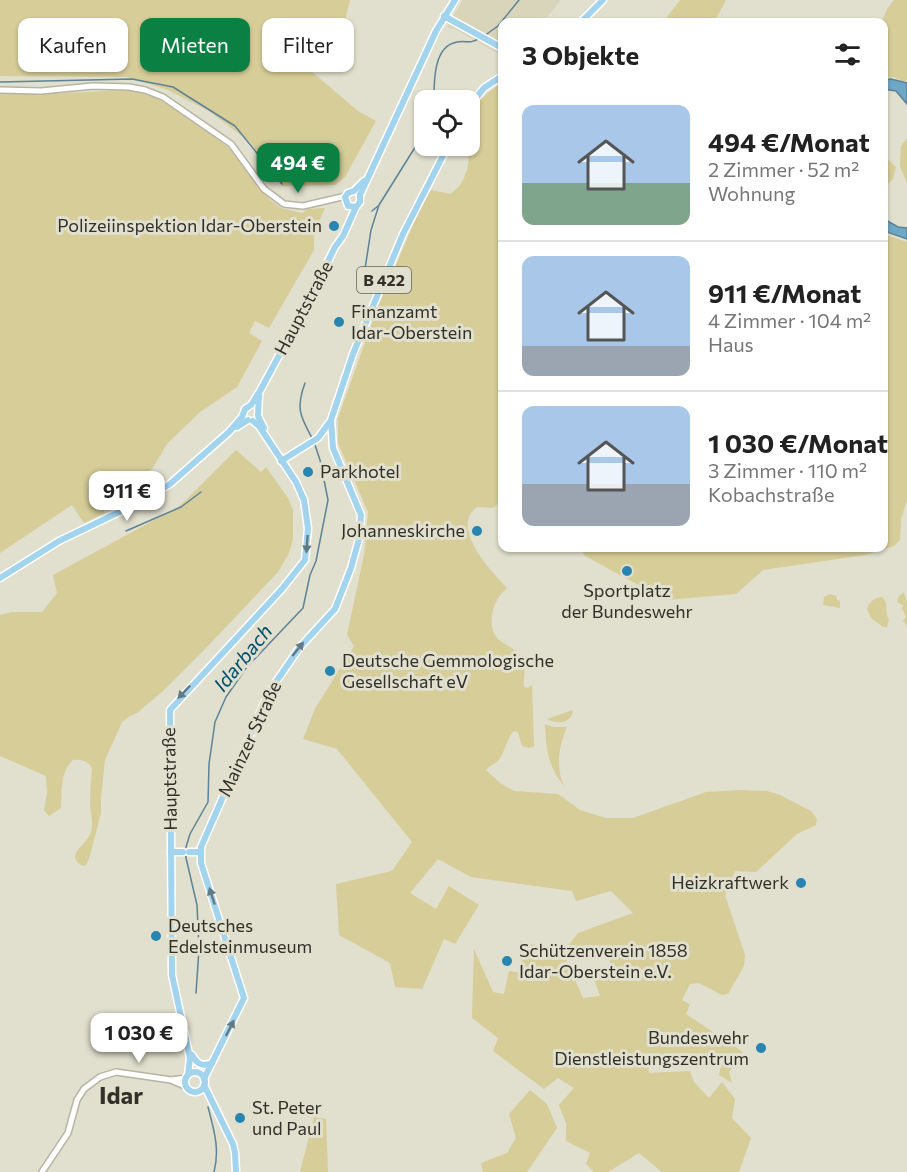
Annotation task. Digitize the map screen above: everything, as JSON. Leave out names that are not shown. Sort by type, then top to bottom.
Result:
[{"type":"main road","points":[[349,203],[349,192],[357,193],[368,177],[444,16],[455,0]]},
{"type":"main road","points":[[585,18],[603,0]]},
{"type":"main road","points":[[444,16],[498,46]]},
{"type":"main road","points":[[480,94],[498,79]]},
{"type":"main road","name":"Mainzer Straße","points":[[200,852],[269,692],[300,647],[335,609],[351,568],[362,528],[361,515],[333,448],[331,420],[353,354],[403,234],[443,156]]},
{"type":"main road","name":"Hauptstraße","points":[[187,1077],[191,1064],[172,975],[170,710],[282,589],[305,560],[308,539],[306,508],[299,487],[245,409],[251,405],[260,392],[348,225],[349,203],[361,202],[357,193]]},
{"type":"main road","name":"Hauptstraße","points":[[0,578],[59,541],[154,495],[181,476],[229,432],[252,416],[260,392]]},
{"type":"main road","points":[[251,405],[252,416]]},
{"type":"main road","name":"B 422","points":[[281,461],[323,434],[331,420]]},
{"type":"main road","name":"B 422","points":[[323,434],[333,448]]},
{"type":"main road","points":[[171,852],[200,852],[203,869],[244,995],[204,1082],[197,1091]]},
{"type":"main road","points":[[188,1049],[197,1063],[205,1065],[212,1063]]},
{"type":"main road","points":[[212,1103],[197,1091],[191,1091],[187,1087],[187,1077],[197,1072],[204,1082],[233,1144],[236,1172]]},
{"type":"street","points":[[0,90],[41,91],[93,86],[129,87],[155,93],[231,144],[264,189],[277,200],[295,206],[330,201],[349,203]]},
{"type":"street","points":[[42,1172],[69,1133],[77,1100],[84,1089],[100,1077],[116,1072],[171,1080],[187,1087]]},
{"type":"street","points":[[171,1080],[187,1077]]},
{"type":"shaded area","points":[[0,0],[350,0],[346,18],[262,18],[262,72],[312,72],[358,111],[376,121],[345,177],[335,185],[282,186],[250,142],[209,111],[168,90],[127,77],[0,76]]},
{"type":"shaded area","points":[[463,0],[561,0],[546,18],[498,18],[498,54],[457,30],[447,27]]},
{"type":"shaded area","points":[[680,0],[726,0],[716,18],[667,17]]},
{"type":"shaded area","points":[[894,0],[907,0],[907,80],[903,82],[894,77],[888,78],[888,18],[884,18]]},
{"type":"shaded area","points":[[498,86],[498,504],[493,508],[477,507],[470,516],[468,526],[476,549],[507,588],[495,604],[492,626],[494,634],[515,651],[524,663],[524,687],[532,686],[534,746],[529,748],[522,746],[518,732],[514,731],[501,757],[486,770],[500,783],[514,791],[558,794],[580,810],[606,818],[633,818],[706,792],[741,790],[767,791],[780,795],[811,811],[817,819],[816,825],[797,834],[756,872],[735,871],[725,895],[745,955],[744,966],[728,994],[722,995],[699,983],[690,984],[682,1000],[690,1004],[686,1014],[743,1052],[729,1072],[732,1083],[719,1075],[721,1065],[703,1054],[695,1065],[670,1056],[647,1059],[649,1073],[690,1071],[694,1082],[709,1098],[722,1082],[735,1099],[732,1118],[751,1138],[739,1172],[662,1172],[639,1153],[608,1172],[594,1172],[586,1164],[590,1153],[566,1141],[566,1123],[559,1105],[574,1088],[558,1078],[544,1089],[493,1051],[498,1038],[472,1018],[474,949],[493,992],[504,994],[509,971],[523,973],[520,941],[563,952],[578,933],[633,913],[611,891],[576,901],[572,891],[471,877],[438,859],[410,893],[436,909],[449,886],[479,905],[455,944],[444,939],[422,989],[395,987],[390,963],[339,935],[336,884],[392,871],[412,842],[337,749],[303,739],[315,709],[354,646],[347,635],[365,550],[368,512],[338,443],[338,418],[377,309],[425,197],[431,190],[450,194],[464,179],[469,156],[480,156],[480,101]],"holes":[[[563,952],[577,956],[609,958],[611,969],[592,973],[600,996],[583,998]]]},
{"type":"shaded area","points":[[133,90],[160,100],[231,150],[270,200],[281,208],[302,213],[308,209],[325,208],[314,234],[314,250],[269,328],[255,321],[249,333],[262,341],[237,387],[200,412],[167,444],[152,469],[137,478],[144,491],[118,506],[114,498],[101,505],[105,513],[84,523],[72,505],[0,553],[0,93]]},
{"type":"shaded area","points":[[907,138],[907,183],[900,166],[901,146]]},
{"type":"shaded area","points":[[888,160],[896,167],[893,179],[888,184]]},
{"type":"shaded area","points":[[888,235],[907,242],[907,500],[901,519],[900,540],[888,548]]},
{"type":"shaded area","points":[[236,450],[261,472],[266,467],[288,498],[293,510],[293,539],[289,553],[278,572],[206,648],[163,691],[137,713],[122,722],[105,760],[101,813],[89,859],[83,866],[75,858],[92,829],[91,766],[85,761],[73,760],[62,782],[61,808],[49,816],[44,810],[47,793],[46,776],[0,756],[0,615],[12,612],[42,612],[57,593],[53,575],[180,506]]},
{"type":"shaded area","points":[[582,552],[875,552],[763,570],[736,594],[666,600],[585,556]]},
{"type":"shaded area","points":[[904,592],[907,603],[907,626],[903,621],[906,617],[903,605],[897,602],[899,596]]},
{"type":"shaded area","points":[[830,594],[836,596],[840,601],[840,608],[823,605],[824,597]]},
{"type":"shaded area","points":[[882,597],[889,619],[887,627],[883,627],[871,618],[867,609],[873,600]]},
{"type":"shaded area","points":[[573,710],[570,718],[563,722],[547,719]]},
{"type":"shaded area","points":[[545,724],[553,727],[567,727],[559,756],[561,779],[564,786],[554,772],[549,757]]},
{"type":"shaded area","points":[[530,1090],[547,1104],[557,1128],[527,1172],[483,1172],[481,1163],[507,1153],[516,1138],[509,1114]]},
{"type":"shaded area","points":[[314,1117],[326,1119],[328,1172],[300,1172]]},
{"type":"water","points":[[888,79],[907,83],[907,104],[896,91],[888,90]]},
{"type":"water","points":[[888,221],[898,227],[907,228],[907,239],[888,232]]},
{"type":"waterway","name":"Idarbach","points":[[504,18],[519,0]]},
{"type":"waterway","name":"Idarbach","points":[[484,36],[498,26]]},
{"type":"waterway","name":"Idarbach","points":[[434,90],[436,66],[443,50],[457,42],[470,42],[480,38]]},
{"type":"waterway","points":[[0,82],[132,79],[173,87],[235,126],[282,184]]},
{"type":"waterway","name":"Idarbach","points":[[365,269],[371,230],[379,205],[414,149]]},
{"type":"waterway","name":"Idarbach","points":[[372,211],[378,206]]},
{"type":"waterway","name":"Idarbach","points":[[305,383],[300,407],[305,425],[313,440]]},
{"type":"waterway","name":"Idarbach","points":[[196,993],[199,949],[197,905],[186,858],[186,847],[190,834],[208,802],[209,764],[215,722],[226,697],[247,667],[303,608],[310,575],[316,561],[328,500],[315,445]]},
{"type":"waterway","points":[[126,531],[181,507],[201,492]]},
{"type":"waterway","name":"Idarbach","points":[[208,1107],[216,1147],[214,1172]]},
{"type":"place","name":"Polizeiinspektion Idar-Oberstein","points":[[334,226]]},
{"type":"place","name":"Finanzamt Idar-Oberstein","points":[[339,322]]},
{"type":"place","name":"Parkhotel","points":[[308,472]]},
{"type":"place","name":"Johanneskirche","points":[[477,531]]},
{"type":"place","name":"Sportplatz der Bundeswehr","points":[[627,571]]},
{"type":"place","name":"Deutsche Gemmologische Gesellschaft eV","points":[[330,671]]},
{"type":"place","name":"Heizkraftwerk","points":[[801,883]]},
{"type":"place","name":"Deutsches Edelsteinmuseum","points":[[156,936]]},
{"type":"place","name":"Schützenverein 1858 Idar-Oberstein e.V.","points":[[507,961]]},
{"type":"place","name":"Bundeswehr Dienstleistungszentrum","points":[[761,1048]]},
{"type":"place","name":"St. Peter und Paul","points":[[240,1118]]},
{"type":"district","name":"Idar","points":[[121,1096]]}]
